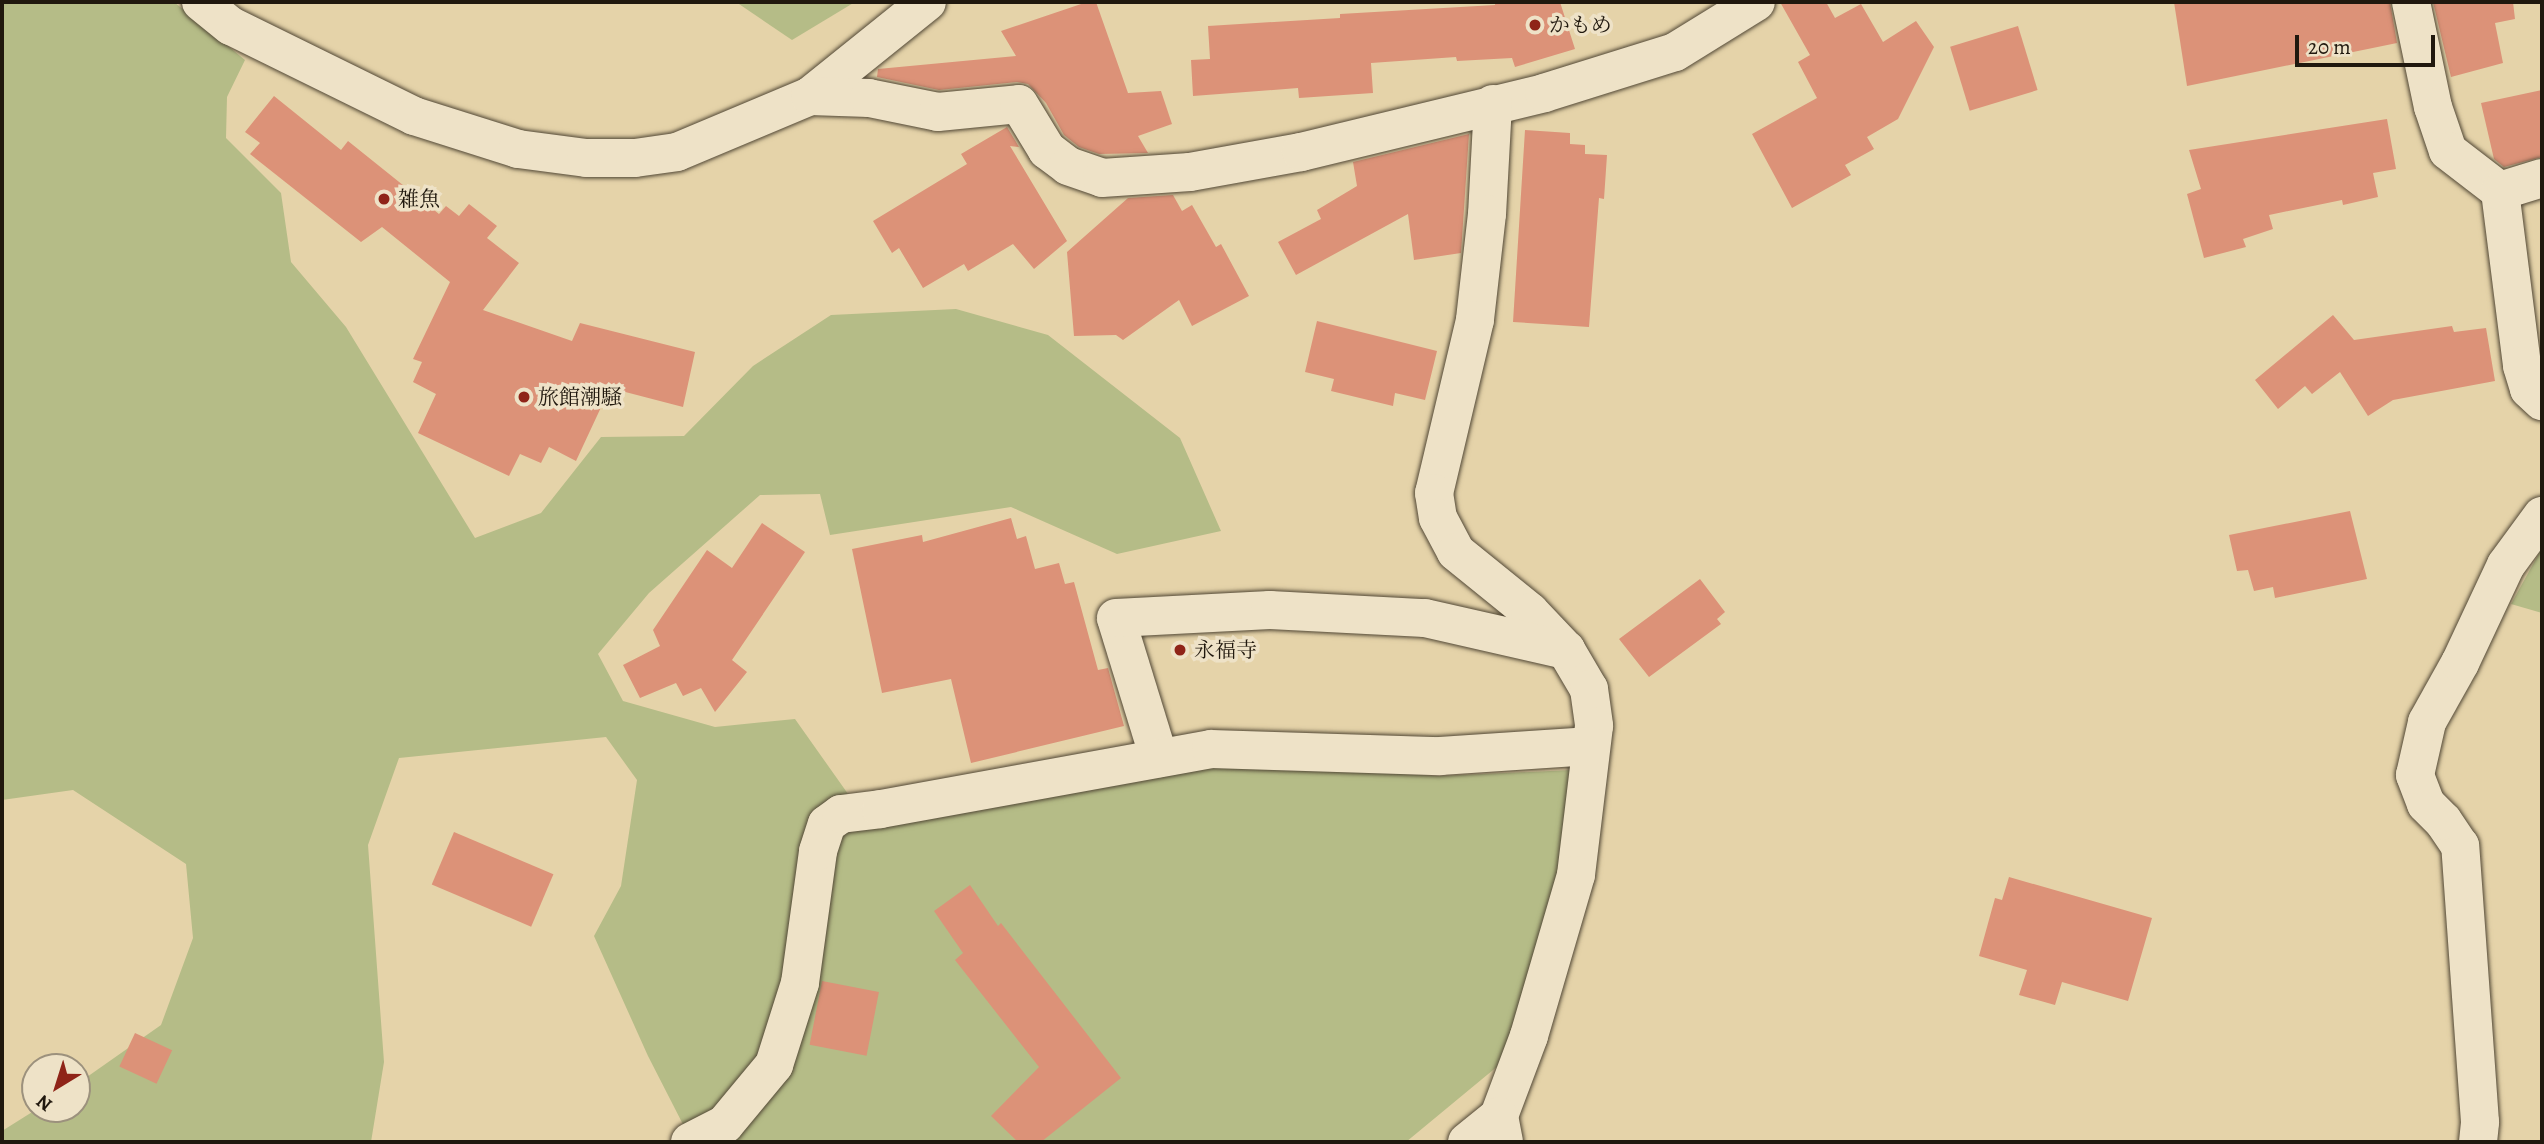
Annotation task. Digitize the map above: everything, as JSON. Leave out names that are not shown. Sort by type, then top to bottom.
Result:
[{"type":"street","points":[[201,2],[230,26],[414,116],[517,149],[586,158],[635,158],[677,152],[810,96],[927,2]]},
{"type":"street","points":[[810,96],[869,98],[938,112],[1019,104],[1047,150],[1068,166],[1102,178],[1190,172],[1301,152],[1544,93],[1675,52],[1756,2]]},
{"type":"street","points":[[2411,2],[2433,107],[2448,151],[2500,191],[2522,366],[2529,389],[2542,401]]},
{"type":"street","points":[[1467,1142],[1501,1129],[1576,875],[1594,726],[1589,689],[1566,650],[1530,612],[1456,552],[1438,518],[1434,493],[1475,320],[1487,214],[1493,104]]},
{"type":"street","points":[[2500,191],[2542,178]]},
{"type":"street","points":[[2478,1142],[2480,1122],[2460,846],[2443,821],[2426,804],[2415,775],[2427,722],[2460,663],[2506,565],[2542,516]]},
{"type":"street","points":[[1159,758],[1116,618],[1270,610],[1425,618],[1566,650]]},
{"type":"street","points":[[690,1142],[725,1124],[774,1065],[800,983],[818,851],[827,824],[841,814],[881,810],[1211,749],[1440,756],[1591,746]]},
{"type":"green space","points":[[2,2],[174,2],[245,60],[227,97],[226,138],[281,193],[291,262],[346,327],[475,538],[541,513],[601,437],[684,436],[753,366],[831,315],[956,309],[1048,335],[1180,438],[1221,531],[1117,554],[1011,507],[830,535],[820,494],[760,495],[649,593],[598,654],[623,701],[715,727],[795,719],[870,825],[1220,763],[1438,776],[1572,770],[1563,878],[1516,1051],[1406,1142],[692,1142],[648,1056],[594,936],[621,886],[637,780],[606,737],[399,758],[368,845],[384,1062],[371,1142],[2,1142],[2,1131],[21,1119],[21,1123],[91,1123],[91,1074],[161,1025],[193,938],[186,864],[73,790],[2,800]]},
{"type":"green space","points":[[736,2],[855,2],[792,40]]},
{"type":"green space","points":[[2542,548],[2542,613],[2511,604]]},
{"type":"building","points":[[1087,2],[1096,2],[1128,93],[1161,91],[1172,124],[1138,136],[1148,153],[1099,154],[1079,147],[1064,135],[1046,103],[1028,84],[1017,82],[939,90],[877,77],[878,69],[1016,56],[1001,31]]},
{"type":"building","points":[[1495,2],[1560,2],[1575,49],[1515,67],[1512,58],[1457,61],[1456,57],[1371,63],[1373,93],[1299,98],[1298,88],[1193,96],[1191,60],[1210,59],[1208,26],[1340,18],[1340,14],[1495,5]]},
{"type":"building","points":[[1780,2],[1826,2],[1835,18],[1861,4],[1883,42],[1916,21],[1934,47],[1898,119],[1867,137],[1874,149],[1845,165],[1851,175],[1792,208],[1752,134],[1817,98],[1798,62],[1810,55]]},
{"type":"building","points":[[2174,2],[2390,2],[2397,43],[2187,86]]},
{"type":"building","points":[[2433,2],[2513,2],[2515,19],[2495,23],[2503,63],[2451,77]]},
{"type":"building","points":[[2018,26],[2038,90],[1970,111],[1950,47]]},
{"type":"building","points":[[2542,90],[2542,157],[2504,167],[2494,159],[2481,103]]},
{"type":"building","points":[[274,96],[341,150],[348,141],[439,214],[446,206],[459,216],[469,204],[497,226],[487,238],[519,263],[483,310],[572,341],[580,323],[695,352],[683,407],[610,388],[576,461],[549,447],[541,463],[520,454],[509,476],[418,433],[436,394],[413,382],[422,362],[413,359],[450,282],[382,227],[361,242],[250,154],[260,143],[245,132]]},
{"type":"building","points":[[2387,119],[2396,169],[2373,173],[2378,197],[2343,205],[2342,200],[2269,215],[2273,229],[2243,239],[2246,247],[2204,258],[2187,194],[2201,189],[2189,150]]},
{"type":"building","points":[[1007,127],[1019,147],[1010,146],[1067,241],[1034,269],[1013,244],[968,271],[964,264],[923,288],[899,248],[892,253],[873,221],[967,164],[961,154]]},
{"type":"building","points":[[1525,130],[1570,133],[1570,144],[1585,145],[1585,154],[1607,155],[1604,199],[1599,198],[1589,327],[1513,322]]},
{"type":"building","points":[[1469,134],[1461,253],[1414,260],[1408,214],[1296,275],[1278,242],[1321,219],[1317,210],[1357,186],[1353,162]]},
{"type":"building","points":[[1173,195],[1182,211],[1192,205],[1216,247],[1221,244],[1249,296],[1192,326],[1179,300],[1123,340],[1116,335],[1074,336],[1067,252],[1128,198]]},
{"type":"building","points":[[2333,315],[2354,340],[2452,326],[2454,332],[2486,328],[2495,381],[2393,400],[2368,416],[2340,372],[2312,394],[2305,386],[2278,409],[2255,380]]},
{"type":"building","points":[[1317,321],[1437,351],[1425,400],[1395,393],[1393,406],[1331,391],[1334,379],[1305,372]]},
{"type":"building","points":[[2350,511],[2367,579],[2275,598],[2273,587],[2254,591],[2248,570],[2237,571],[2229,535]]},
{"type":"building","points":[[1011,518],[1017,539],[1026,536],[1035,569],[1059,563],[1065,584],[1074,582],[1098,670],[1108,668],[1124,726],[971,763],[951,679],[882,693],[852,549],[922,535],[923,542]]},
{"type":"building","points":[[762,523],[805,552],[732,660],[747,672],[715,712],[701,688],[683,696],[676,683],[640,698],[623,665],[660,646],[653,630],[707,550],[732,568]]},
{"type":"building","points":[[1700,579],[1725,612],[1717,619],[1721,624],[1649,677],[1619,639]]},
{"type":"building","points":[[454,832],[553,874],[531,927],[432,884]]},
{"type":"building","points":[[2009,877],[2152,918],[2128,1001],[2062,982],[2055,1005],[2019,995],[2027,970],[1979,956],[1995,898],[2002,900]]},
{"type":"building","points":[[970,885],[998,926],[1001,923],[1121,1078],[1041,1142],[1018,1142],[991,1116],[1039,1067],[955,960],[963,953],[934,911]]},
{"type":"building","points":[[822,981],[879,992],[867,1056],[810,1045]]},
{"type":"building","points":[[135,1033],[172,1050],[157,1084],[119,1067]]},
{"type":"place","name":"かもめ","points":[[1535,25]]},
{"type":"place","name":"雑魚","points":[[384,199]]},
{"type":"place","name":"旅館潮騒","points":[[524,397]]},
{"type":"place","name":"永福寺","points":[[1180,650]]}]
